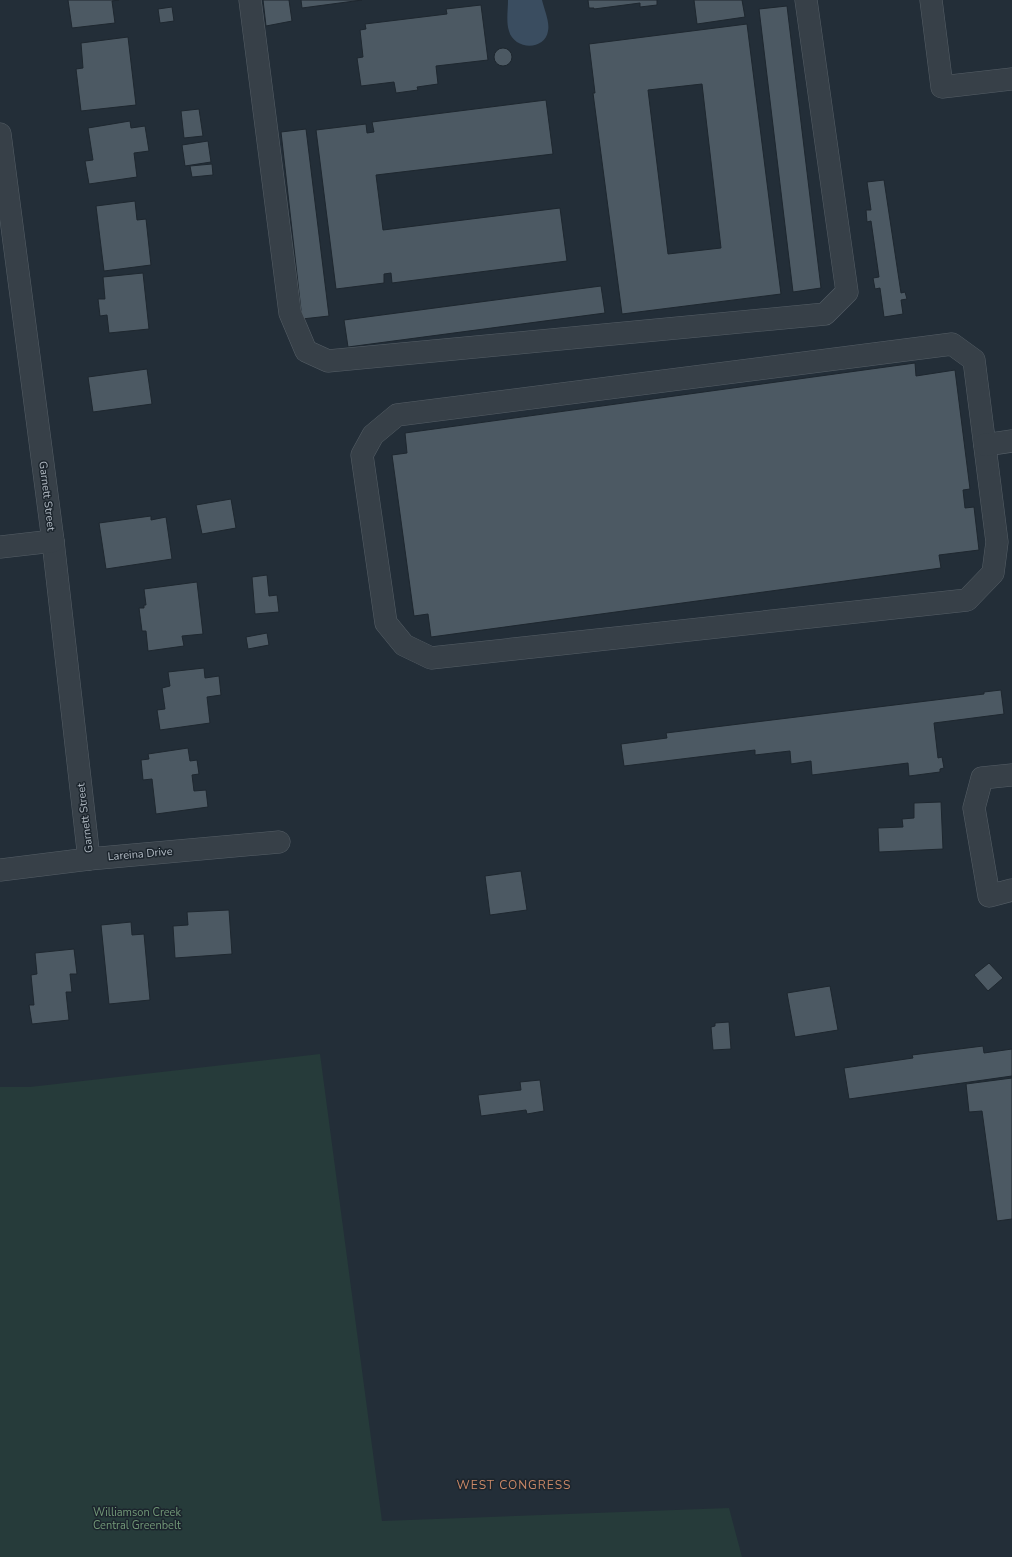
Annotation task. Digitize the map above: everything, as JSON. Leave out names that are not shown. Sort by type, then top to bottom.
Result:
[{"type":"street","points":[[250,0],[290,313],[306,351],[328,361],[825,314],[847,292],[806,0]]},
{"type":"street","points":[[931,0],[942,87],[1012,78]]},
{"type":"street","name":"Garnett Street","points":[[0,134],[53,541],[89,859]]},
{"type":"street","points":[[952,344],[974,360],[985,445],[996,542],[993,573],[967,600],[431,658],[404,645],[386,623],[362,455],[373,435],[397,415],[952,344]]},
{"type":"street","points":[[985,445],[1012,441]]},
{"type":"street","points":[[0,547],[53,541]]},
{"type":"street","points":[[1012,775],[982,778],[974,808],[989,896],[1012,890]]},
{"type":"street","name":"Lareina Drive","points":[[0,870],[89,859],[280,842]]},
{"type":"green space","name":"Williamson Creek Central Greenbelt","points":[[320,1054],[382,1521],[729,1508],[742,1557],[0,1557],[0,1087],[30,1087]]},
{"type":"water","points":[[508,0],[542,0],[548,20],[548,31],[546,38],[536,45],[529,46],[517,42],[512,37],[509,31],[507,16]]},
{"type":"building","points":[[68,0],[119,0],[112,1],[115,23],[72,28]]},
{"type":"building","points":[[263,0],[289,0],[292,21],[266,26]]},
{"type":"building","points":[[301,0],[362,0],[302,8]]},
{"type":"building","points":[[588,0],[657,0],[657,5],[640,7],[640,3],[594,9],[589,8]]},
{"type":"building","points":[[694,0],[742,0],[745,17],[697,24]]},
{"type":"building","points":[[481,5],[488,60],[436,66],[438,84],[417,87],[418,90],[396,93],[394,82],[361,86],[357,58],[363,57],[360,30],[366,29],[365,24],[447,14],[446,9]]},
{"type":"building","points":[[787,6],[821,288],[793,292],[759,9]]},
{"type":"building","points":[[172,7],[174,21],[160,23],[158,9]]},
{"type":"building","points":[[747,24],[781,294],[622,314],[593,93],[595,93],[589,44]],"holes":[[[702,84],[721,248],[668,254],[648,90]]]},
{"type":"building","points":[[128,37],[136,105],[81,111],[76,69],[83,68],[81,43]]},
{"type":"building","points":[[503,48],[509,51],[512,57],[509,63],[503,66],[497,63],[494,57],[497,51]]},
{"type":"building","points":[[546,100],[553,154],[376,175],[383,230],[560,208],[567,261],[392,283],[391,273],[384,274],[384,283],[336,289],[316,130],[366,124],[367,133],[374,132],[372,122]]},
{"type":"building","points":[[199,109],[203,136],[184,138],[181,111]]},
{"type":"building","points":[[130,121],[131,128],[145,126],[149,151],[134,153],[137,177],[89,184],[85,161],[93,160],[88,128]]},
{"type":"building","points":[[306,129],[329,316],[302,319],[281,132]]},
{"type":"building","points":[[208,141],[211,162],[185,166],[182,145]]},
{"type":"building","points":[[212,164],[213,175],[192,177],[190,166]]},
{"type":"building","points":[[884,180],[901,293],[905,292],[907,299],[901,300],[903,314],[884,317],[880,288],[875,289],[873,278],[879,277],[871,221],[867,222],[866,210],[871,210],[867,182]]},
{"type":"building","points":[[135,201],[137,220],[146,219],[151,265],[104,271],[96,206]]},
{"type":"building","points":[[143,273],[149,329],[109,333],[107,315],[100,316],[98,299],[105,299],[103,277]]},
{"type":"building","points":[[601,286],[605,313],[348,347],[344,320]]},
{"type":"building","points":[[915,363],[916,376],[955,370],[970,489],[963,490],[965,508],[974,507],[979,550],[939,555],[941,568],[431,637],[428,614],[414,616],[392,455],[407,453],[405,433]]},
{"type":"building","points":[[147,369],[152,404],[93,412],[88,377]]},
{"type":"building","points":[[231,499],[236,528],[202,534],[196,505]]},
{"type":"building","points":[[151,516],[151,520],[166,517],[172,559],[106,569],[99,523]]},
{"type":"building","points":[[267,575],[269,596],[277,595],[279,612],[255,614],[252,577]]},
{"type":"building","points":[[197,582],[203,634],[182,636],[184,646],[148,651],[146,631],[142,631],[139,608],[144,608],[144,605],[146,605],[144,589]]},
{"type":"building","points":[[267,633],[269,645],[248,649],[246,637]]},
{"type":"building","points":[[204,668],[205,678],[219,676],[221,695],[207,697],[210,723],[160,730],[157,710],[165,709],[162,688],[170,686],[168,672]]},
{"type":"building","points":[[1001,690],[1004,714],[934,723],[938,758],[942,757],[944,768],[940,769],[940,772],[909,776],[908,763],[812,775],[811,761],[791,764],[790,751],[755,755],[755,750],[624,766],[621,744],[667,738],[666,733],[984,694],[984,692]]},
{"type":"building","points":[[188,748],[190,761],[197,760],[199,774],[192,775],[194,791],[206,790],[208,807],[156,814],[152,779],[143,780],[141,760],[149,759],[148,754]]},
{"type":"building","points":[[941,802],[943,849],[879,852],[878,828],[903,827],[902,819],[914,818],[914,803]]},
{"type":"building","points":[[521,871],[527,910],[490,915],[485,876]]},
{"type":"building","points":[[229,910],[232,954],[175,958],[173,926],[188,925],[187,912]]},
{"type":"building","points":[[131,922],[132,935],[144,934],[150,1000],[109,1004],[101,925]]},
{"type":"building","points":[[74,949],[77,974],[70,974],[72,992],[66,992],[69,1020],[32,1024],[29,1005],[34,1005],[31,975],[37,974],[35,953]]},
{"type":"building","points":[[989,963],[1003,978],[988,991],[974,975]]},
{"type":"building","points":[[830,986],[838,1030],[795,1037],[787,993]]},
{"type":"building","points":[[729,1022],[731,1049],[713,1050],[711,1027],[715,1026],[715,1023]]},
{"type":"building","points":[[983,1046],[984,1053],[1012,1049],[1012,1076],[849,1099],[844,1068],[913,1058],[912,1055]]},
{"type":"building","points":[[1012,1078],[1012,1219],[997,1221],[982,1111],[969,1112],[966,1084]]},
{"type":"building","points":[[540,1080],[544,1111],[527,1114],[526,1110],[481,1116],[478,1095],[521,1090],[520,1082]]},
{"type":"district","name":"WEST CONGRESS","points":[[514,1485]]}]
